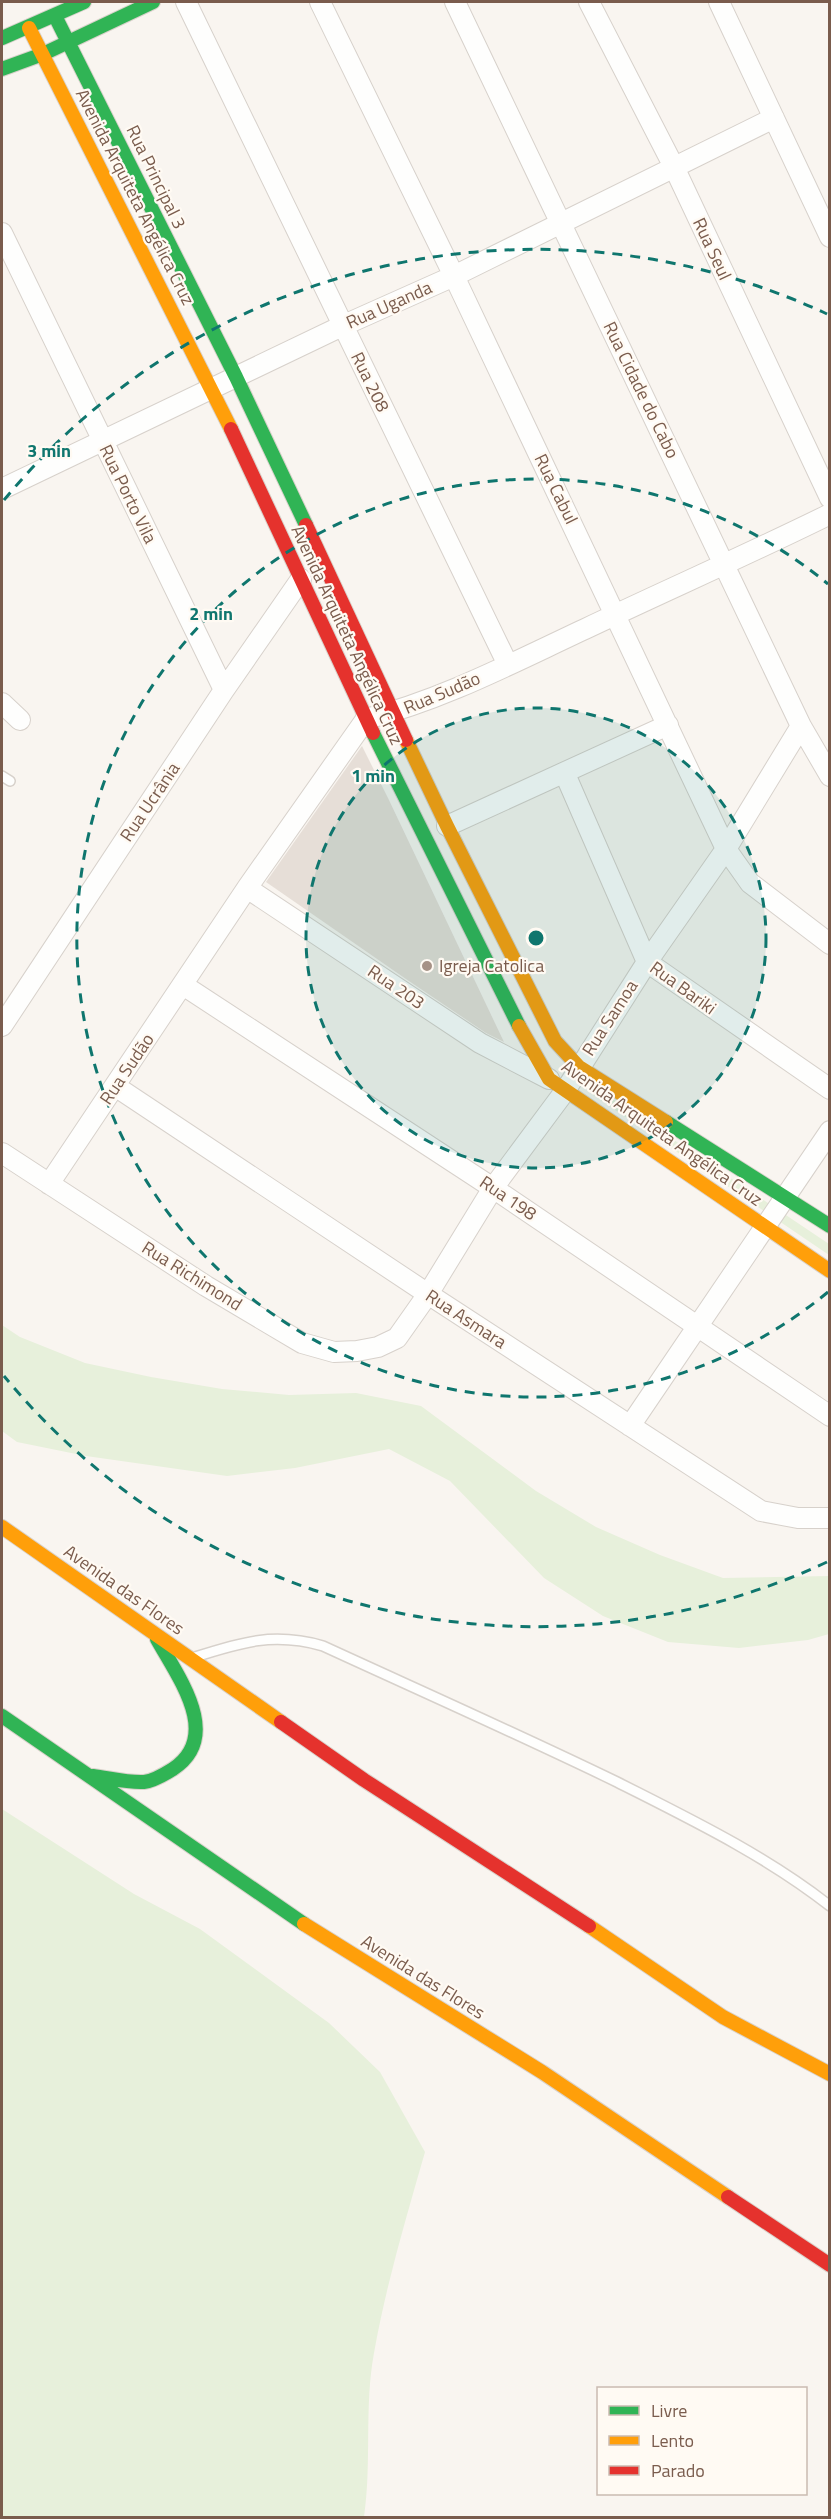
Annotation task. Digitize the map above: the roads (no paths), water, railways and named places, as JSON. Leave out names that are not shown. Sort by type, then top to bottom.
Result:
[{"type":"street","points":[[2,38],[30,28],[84,2]]},
{"type":"street","points":[[2,69],[43,54],[153,2]]},
{"type":"street","name":"Rua 208","points":[[186,2],[508,665]]},
{"type":"street","name":"Rua Cabul","points":[[320,2],[454,276],[726,849],[750,883],[830,944]]},
{"type":"street","name":"Rua Cidade do Cabo","points":[[455,2],[801,726],[830,776]]},
{"type":"street","name":"Rua Seul","points":[[589,2],[674,167],[830,498]]},
{"type":"street","points":[[719,2],[830,237]]},
{"type":"street","name":"Rua Principal 3","points":[[55,16],[224,355]]},
{"type":"street","name":"Avenida Arquiteta Angélica Cruz","points":[[30,28],[212,389],[366,719],[530,1049],[549,1079],[830,1270]]},
{"type":"street","name":"Rua Uganda","points":[[2,489],[342,326],[454,276],[774,118]]},
{"type":"street","name":"Rua Porto Vila","points":[[2,233],[101,441],[224,690]]},
{"type":"street","name":"Avenida Arquiteta Angélica Cruz","points":[[224,355],[447,826],[544,1024],[555,1041],[579,1067],[830,1226]]},
{"type":"street","name":"Rua Sudão","points":[[50,1184],[248,888],[366,719],[395,712],[508,665],[830,514]]},
{"type":"street","name":"Rua Ucrânia","points":[[2,1026],[224,690],[301,579]]},
{"type":"street","points":[[2,703],[20,720]]},
{"type":"street","points":[[447,826],[668,725]]},
{"type":"street","name":"Rua Samoa","points":[[397,1338],[428,1294],[493,1188],[565,1091],[646,962],[726,849],[801,726]]},
{"type":"street","name":"Rua Bariki","points":[[565,774],[646,962],[830,1089]]},
{"type":"street","name":"Rua 203","points":[[248,888],[480,1043],[549,1079]]},
{"type":"street","name":"Rua 198","points":[[183,985],[493,1188],[830,1416]]},
{"type":"street","name":"Rua Asmara","points":[[115,1086],[761,1511],[798,1518],[830,1518]]},
{"type":"street","points":[[630,1426],[830,1131]]},
{"type":"street","name":"Rua Richimond","points":[[2,1153],[206,1286],[302,1342],[334,1352],[378,1347],[397,1338]]},
{"type":"street","name":"Avenida das Flores","points":[[2,1527],[364,1780],[535,1890],[723,2017],[830,2074]]},
{"type":"street","points":[[86,1775],[144,1782],[162,1776],[185,1761],[195,1745],[195,1718],[185,1688],[153,1631]]},
{"type":"street","name":"Avenida das Flores","points":[[2,1716],[288,1914],[542,2072],[830,2265]]},
{"type":"lane","points":[[190,1659],[256,1640],[298,1639],[323,1646],[561,1755],[702,1824],[798,1881],[830,1906]]},
{"type":"place","name":"Igreja Catolica","points":[[427,966]]}]
